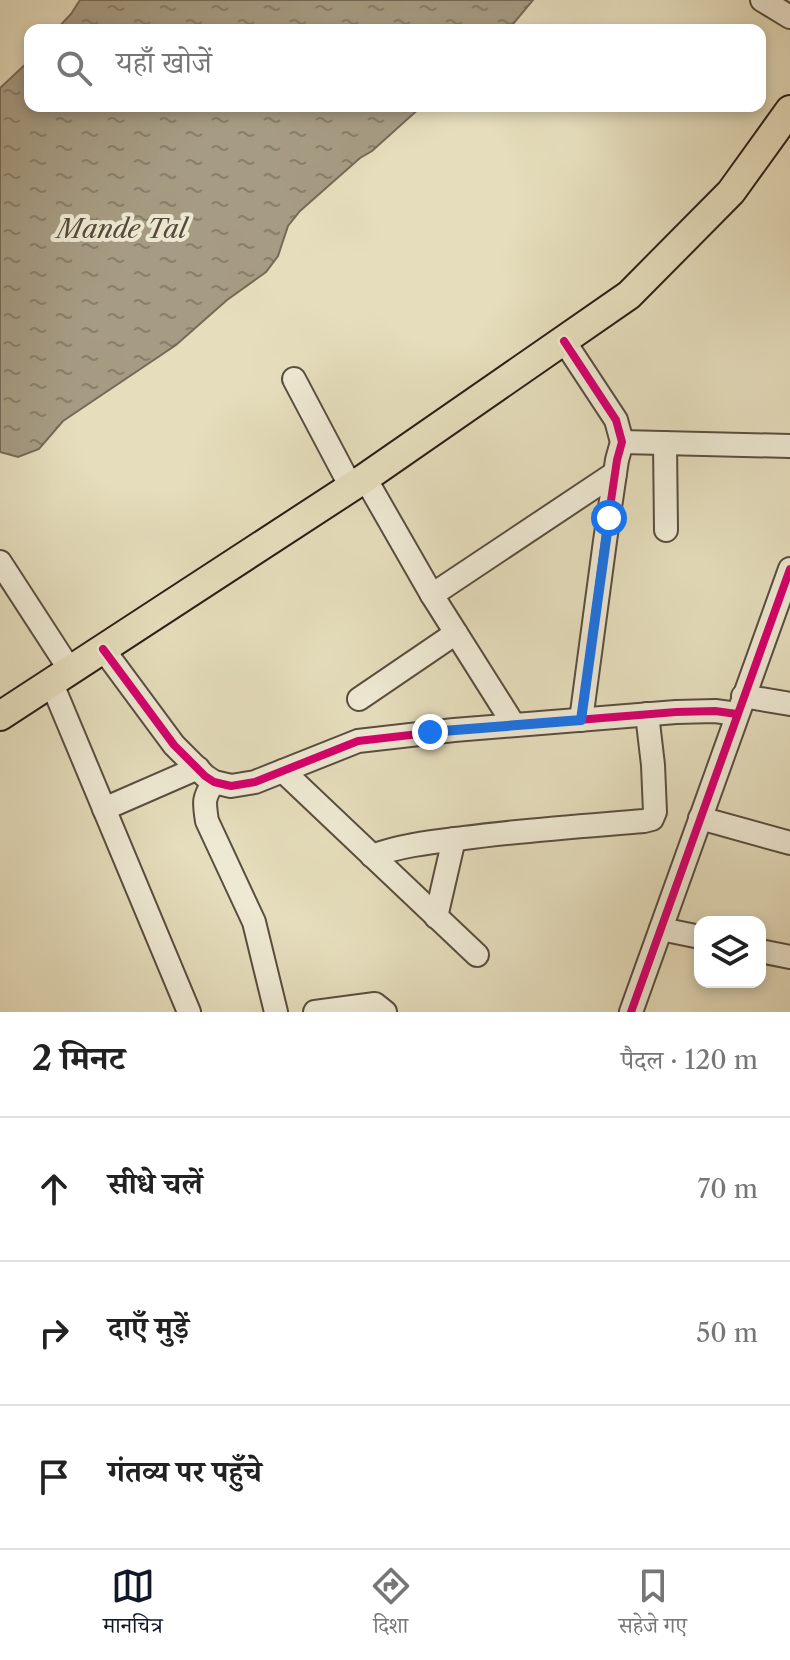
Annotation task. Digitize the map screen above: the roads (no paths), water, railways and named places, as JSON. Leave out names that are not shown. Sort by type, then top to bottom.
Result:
[{"type":"main road","points":[[0,716],[358,483],[629,295],[731,192],[790,110]]},
{"type":"street","points":[[762,0],[790,17]]},
{"type":"street","points":[[564,341],[616,420],[622,442],[615,473],[581,720]]},
{"type":"street","points":[[294,379],[514,725]]},
{"type":"street","points":[[622,442],[790,446]]},
{"type":"street","points":[[665,443],[666,530]]},
{"type":"street","points":[[432,595],[615,473]]},
{"type":"street","points":[[0,562],[61,677],[104,809],[189,1012]]},
{"type":"street","points":[[634,1011],[789,573]]},
{"type":"street","points":[[359,699],[456,633]]},
{"type":"street","points":[[103,649],[174,745],[206,775],[231,786],[255,782],[358,741],[514,725],[715,711],[740,705],[790,704]]},
{"type":"street","points":[[372,856],[398,847],[454,839],[652,819],[655,812],[653,765],[647,714]]},
{"type":"street","points":[[283,771],[477,955]]},
{"type":"street","points":[[104,809],[206,775]]},
{"type":"street","points":[[206,775],[204,802],[207,821],[254,922],[276,1012]]},
{"type":"street","points":[[700,818],[790,843]]},
{"type":"street","points":[[436,917],[454,839]]},
{"type":"street","points":[[661,929],[694,936]]},
{"type":"street","points":[[766,952],[790,957]]},
{"type":"street","points":[[315,1012],[375,1004],[385,1012]]},
{"type":"water","points":[[80,0],[533,0],[513,24],[62,24]]},
{"type":"water","name":"Mande Tal","points":[[24,66],[24,112],[415,112],[300,211],[288,226],[278,256],[266,272],[227,300],[176,345],[63,421],[39,449],[18,457],[0,452],[0,88]]}]
